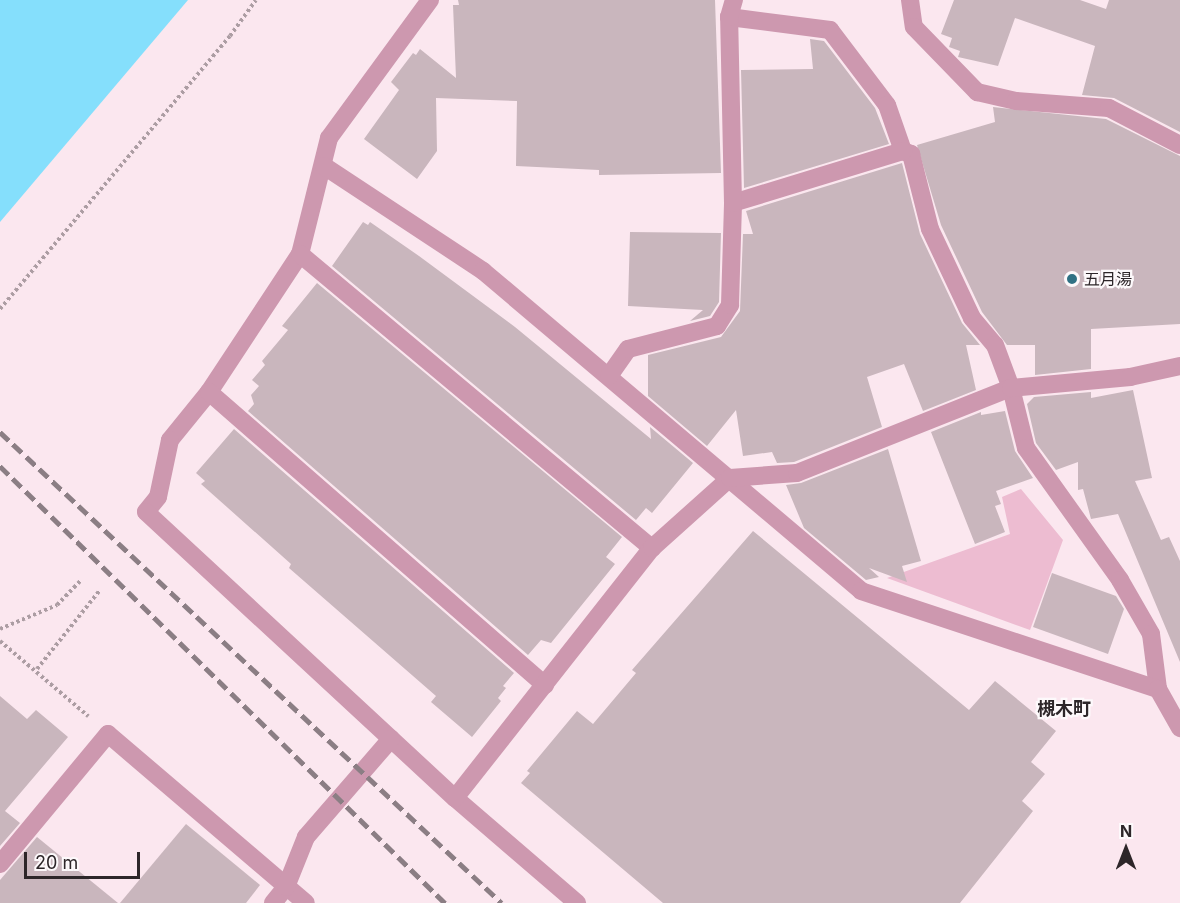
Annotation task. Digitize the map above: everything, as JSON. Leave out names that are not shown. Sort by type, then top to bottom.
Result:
[{"type":"street","points":[[430,0],[329,138],[324,166],[300,254],[209,392],[170,440],[158,496],[146,512],[455,798],[577,903]]},
{"type":"street","points":[[910,0],[914,27],[977,92],[1016,101],[1109,108],[1180,145]]},
{"type":"street","points":[[609,376],[628,349],[717,326],[730,305],[733,202],[732,8],[830,30],[887,105],[903,151]]},
{"type":"street","points":[[733,202],[903,151],[911,154],[930,229],[972,318],[995,345],[1011,388],[1026,448],[1120,580],[1150,634],[1158,689],[1180,728]]},
{"type":"street","points":[[324,166],[483,271],[861,591],[1158,689]]},
{"type":"street","points":[[300,254],[652,548]]},
{"type":"street","points":[[455,798],[652,548],[730,478],[797,474],[1011,388],[1130,377],[1180,366]]},
{"type":"street","points":[[209,392],[545,685]]},
{"type":"street","points":[[0,864],[108,734],[306,903]]},
{"type":"street","points":[[273,903],[286,887],[306,837],[391,739]]},
{"type":"path","points":[[0,309],[230,36],[256,0]]},
{"type":"path","points":[[0,629],[57,605],[81,580]]},
{"type":"path","points":[[37,669],[100,590]]},
{"type":"path","points":[[0,641],[37,669],[108,734]]},
{"type":"shaded area","points":[[1021,489],[1063,540],[1030,630],[887,578],[1010,534],[1002,497]]},
{"type":"water","points":[[0,0],[188,0],[0,222]]},
{"type":"building","points":[[458,0],[715,0],[721,173],[599,175],[599,170],[516,166],[517,101],[436,98],[437,151],[417,179],[364,139],[399,90],[391,82],[413,53],[416,55],[420,49],[456,78],[453,5],[459,5]]},
{"type":"building","points":[[954,0],[1080,0],[1106,9],[1109,0],[1180,0],[1180,132],[1114,98],[1082,95],[1095,46],[1015,18],[998,66],[958,57],[960,51],[949,47],[952,38],[941,34]]},
{"type":"building","points":[[810,39],[824,41],[875,108],[889,144],[744,188],[741,70],[813,69]]},
{"type":"building","points":[[993,107],[1106,119],[1180,156],[1180,324],[1091,329],[1091,369],[1035,375],[1035,345],[1007,345],[982,312],[941,225],[917,145],[995,122]]},
{"type":"building","points":[[902,163],[920,234],[962,323],[980,345],[966,345],[976,390],[923,411],[904,364],[867,377],[882,427],[794,462],[777,463],[772,452],[743,456],[736,410],[707,446],[648,396],[648,355],[721,337],[740,311],[743,234],[753,234],[746,211]]},
{"type":"building","points":[[363,222],[368,225],[370,222],[419,256],[515,327],[651,439],[650,427],[693,463],[652,513],[646,508],[636,520],[332,266]]},
{"type":"building","points":[[630,232],[721,233],[719,302],[710,316],[690,321],[703,310],[628,306]]},
{"type":"building","points":[[317,283],[622,537],[606,557],[615,564],[551,643],[541,640],[528,655],[248,411],[254,404],[251,395],[259,386],[252,380],[265,365],[262,361],[288,330],[282,326]]},
{"type":"building","points":[[1133,390],[1152,478],[1135,481],[1161,540],[1169,537],[1180,561],[1180,662],[1118,514],[1091,519],[1083,489],[1078,490],[1078,462],[1056,470],[1036,443],[1027,404],[1034,397],[1091,392],[1091,398]]},
{"type":"building","points":[[1005,411],[1015,451],[1033,478],[996,491],[1001,504],[995,506],[1005,532],[975,544],[931,432],[981,412],[981,415]]},
{"type":"building","points":[[234,429],[514,673],[503,686],[506,688],[498,698],[501,701],[472,737],[431,702],[436,696],[289,568],[291,564],[201,484],[205,481],[196,473]]},
{"type":"building","points":[[888,449],[921,561],[902,566],[907,582],[869,568],[879,577],[866,580],[804,528],[786,485],[801,483]]},
{"type":"building","points":[[753,531],[969,710],[995,681],[1056,731],[1031,762],[1045,774],[1022,801],[1033,811],[960,903],[663,903],[521,783],[530,773],[527,771],[577,711],[593,724],[636,673],[632,670]]},
{"type":"building","points":[[1052,573],[1116,596],[1124,609],[1108,654],[1033,627]]},
{"type":"building","points":[[0,696],[27,719],[36,710],[68,737],[5,811],[20,823],[0,846]]},
{"type":"building","points":[[186,824],[260,885],[246,903],[120,903]]},
{"type":"building","points":[[37,837],[118,903],[0,903],[0,880]]},
{"type":"railway","points":[[0,432],[502,903]]},
{"type":"railway","points":[[0,466],[445,903]]},
{"type":"place","name":"五月湯","points":[[1072,279]]},
{"type":"district","name":"槻木町","points":[[1064,709]]}]
